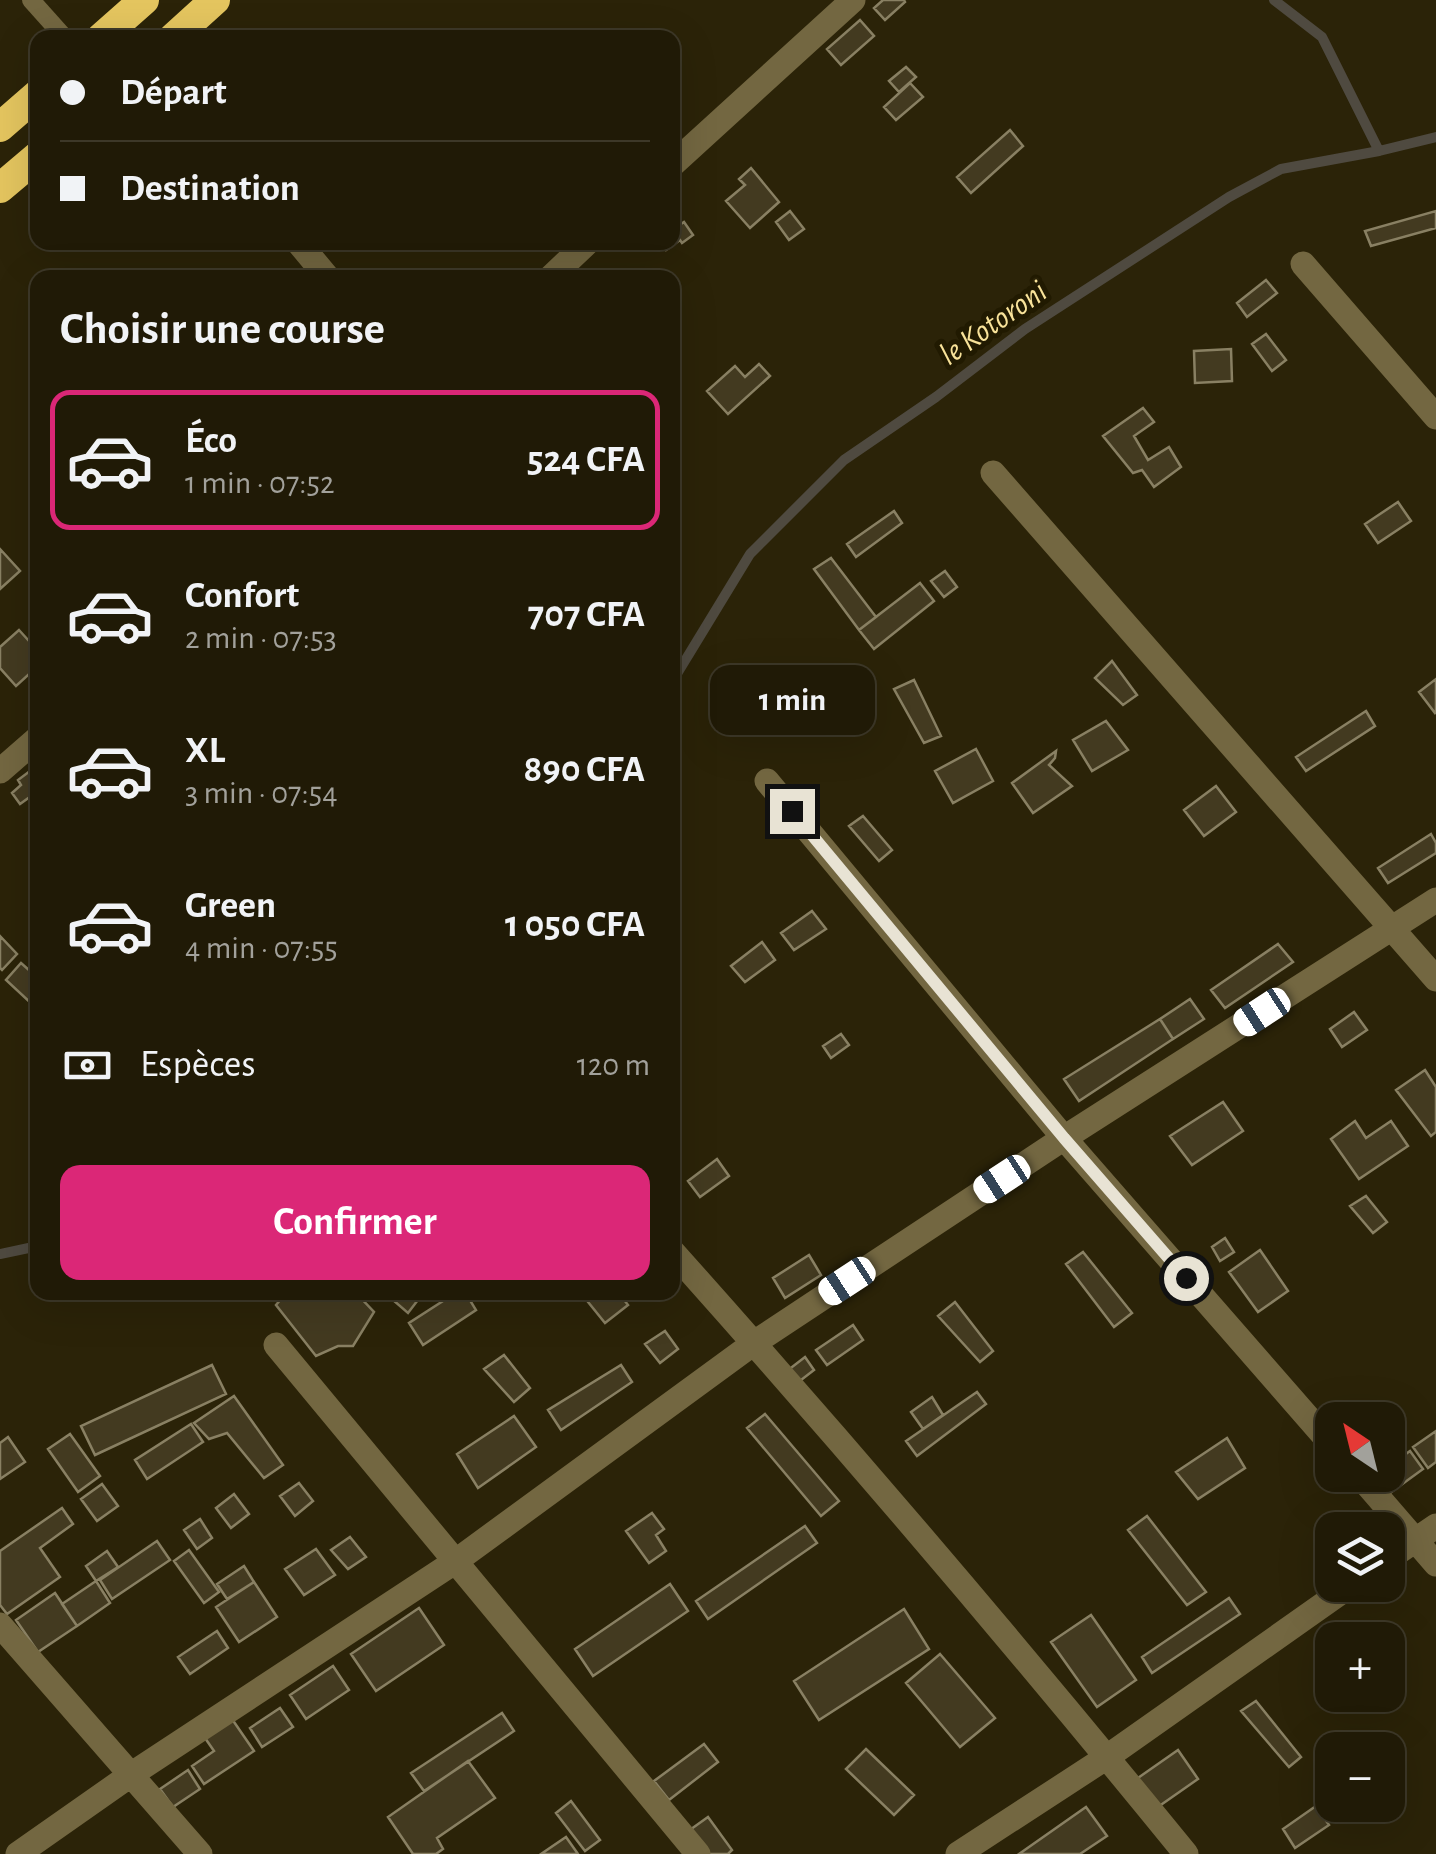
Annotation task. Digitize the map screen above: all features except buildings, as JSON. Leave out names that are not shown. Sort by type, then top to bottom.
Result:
[{"type":"highway","points":[[116,30],[144,0]]},
{"type":"highway","points":[[181,30],[214,0]]},
{"type":"highway","points":[[0,127],[30,101]]},
{"type":"highway","points":[[0,188],[30,163]]},
{"type":"street","points":[[680,158],[852,0]]},
{"type":"street","points":[[305,250],[321,270]]},
{"type":"street","points":[[558,270],[580,250]]},
{"type":"street","points":[[1303,264],[1436,418]]},
{"type":"street","points":[[992,473],[1436,979]]},
{"type":"street","points":[[0,771],[30,745]]},
{"type":"street","points":[[767,781],[1064,1138],[1315,1426]]},
{"type":"street","points":[[18,1854],[132,1774],[456,1561],[754,1342],[1436,900]]},
{"type":"street","points":[[680,1260],[754,1342],[1186,1854]]},
{"type":"street","points":[[276,1346],[698,1854]]},
{"type":"street","points":[[1378,1492],[1426,1533],[1436,1564]]},
{"type":"street","points":[[1405,1547],[1426,1533]]},
{"type":"street","points":[[958,1854],[1107,1757],[1327,1602]]},
{"type":"street","points":[[0,1626],[200,1854]]},
{"type":"lane","points":[[30,0],[58,30]]},
{"type":"waterway","points":[[1274,0],[1322,37],[1379,151]]},
{"type":"waterway","name":"le Kotoroni","points":[[680,669],[750,554],[844,460],[1025,329],[1229,197],[1281,169],[1436,137]]},
{"type":"waterway","name":"le Kotoroni","points":[[0,1254],[30,1248]]},
{"type":"route","points":[[792,811],[1186,1278]]}]
